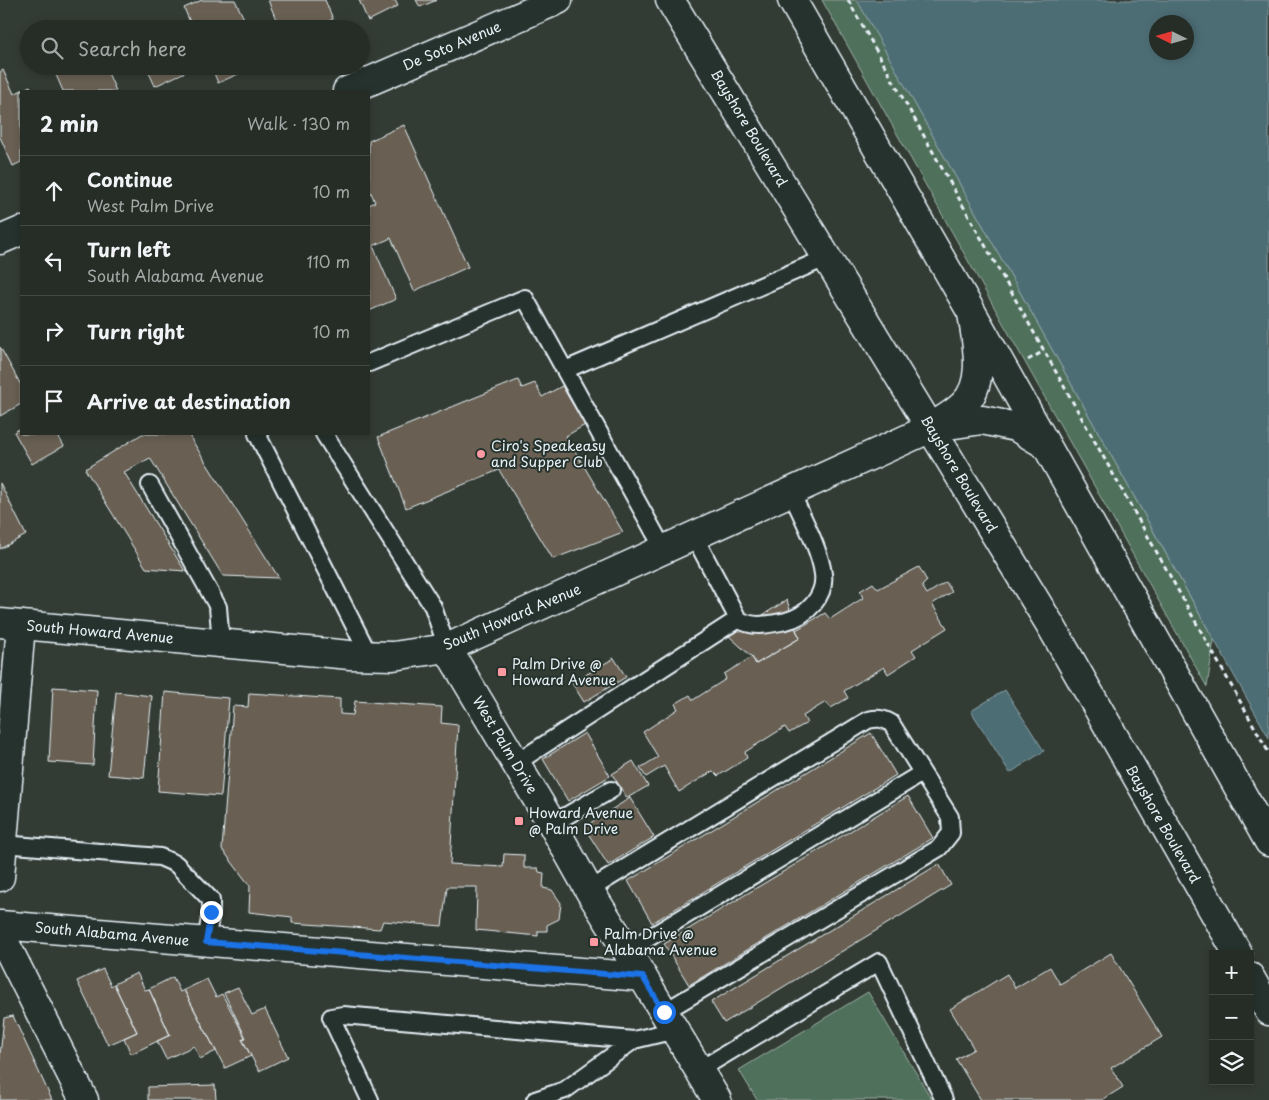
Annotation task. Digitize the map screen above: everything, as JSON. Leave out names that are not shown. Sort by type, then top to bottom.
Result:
[{"type":"main road","name":"De Soto Avenue","points":[[349,90],[558,0]]},
{"type":"main road","name":"Bayshore Boulevard","points":[[670,0],[1051,626],[1236,950]]},
{"type":"main road","points":[[792,0],[972,313],[1269,842]]},
{"type":"main road","points":[[0,240],[20,231]]},
{"type":"main road","name":"South Howard Avenue","points":[[11,624],[350,655],[393,656],[448,648],[932,428],[964,404],[974,390],[980,361],[972,313]]},
{"type":"main road","name":"South Howard Avenue","points":[[932,428],[982,420],[1016,427],[1046,445]]},
{"type":"main road","points":[[0,877],[3,844],[11,624]]},
{"type":"main road","name":"West Palm Drive","points":[[448,648],[589,890],[717,1100]]},
{"type":"main road","name":"South Alabama Avenue","points":[[0,925],[643,977]]},
{"type":"main road","points":[[0,933],[84,1100]]},
{"type":"main road","points":[[1254,984],[1269,1011]]},
{"type":"lane","points":[[565,370],[828,257]]},
{"type":"lane","points":[[370,362],[525,298],[664,550]]},
{"type":"lane","points":[[258,435],[369,655]]},
{"type":"lane","points":[[325,435],[433,607],[448,648]]},
{"type":"lane","points":[[150,486],[218,607],[220,643]]},
{"type":"lane","points":[[694,536],[738,619],[745,624],[763,626],[793,619],[804,613],[815,603],[822,587],[823,575],[817,553],[791,492]]},
{"type":"lane","points":[[516,763],[738,619]]},
{"type":"lane","points":[[535,1100],[565,1090],[634,1040],[669,1021],[939,848],[951,833],[950,817],[891,723],[884,719],[876,718],[868,720],[589,890]]},
{"type":"lane","points":[[627,951],[922,772]]},
{"type":"lane","points":[[552,824],[611,790]]},
{"type":"lane","points":[[3,844],[160,857],[176,864],[211,900],[206,942]]},
{"type":"lane","points":[[698,1070],[879,962],[944,1100]]},
{"type":"lane","points":[[370,1100],[331,1017],[343,1015],[634,1040]]},
{"type":"path","points":[[848,0],[1269,753]]},
{"type":"path","points":[[1025,361],[1044,350]]},
{"type":"green space","points":[[822,0],[857,0],[1214,640],[1207,687]]},
{"type":"green space","points":[[868,992],[932,1100],[757,1100],[739,1070]]},
{"type":"water","points":[[857,0],[1269,0],[1269,738]]},
{"type":"water","points":[[1005,690],[1044,751],[1010,773],[971,711]]},
{"type":"building","points":[[202,0],[235,0],[245,20],[189,20],[184,8]]},
{"type":"building","points":[[268,0],[325,0],[333,19],[331,20],[276,20]]},
{"type":"building","points":[[359,0],[395,0],[398,6],[368,20]]},
{"type":"building","points":[[416,0],[437,0],[420,7]]},
{"type":"building","points":[[3,70],[14,94],[20,91],[20,162],[13,166],[0,137],[0,72]]},
{"type":"building","points":[[56,75],[109,75],[116,90],[63,90]]},
{"type":"building","points":[[150,75],[179,75],[155,86]]},
{"type":"building","points":[[215,75],[236,75],[218,83]]},
{"type":"building","points":[[30,86],[32,90],[22,90]]},
{"type":"building","points":[[404,125],[468,267],[414,291],[391,238],[373,246],[396,299],[370,311],[370,204],[375,202],[370,190],[370,141]]},
{"type":"building","points":[[0,347],[20,383],[20,405],[0,416]]},
{"type":"building","name":"Ciro's Speakeasy and Supper Club","points":[[518,380],[522,388],[535,383],[542,397],[562,386],[585,425],[566,436],[623,532],[553,559],[499,470],[406,508],[378,437]]},
{"type":"building","points":[[20,429],[20,435],[58,435],[64,446],[32,464],[14,432]]},
{"type":"building","points":[[140,435],[189,435],[279,578],[223,576],[150,458],[124,472],[185,571],[146,568],[85,469]]},
{"type":"building","points":[[0,483],[26,535],[0,549]]},
{"type":"building","points":[[919,567],[927,581],[922,586],[927,594],[946,582],[952,592],[932,604],[947,628],[912,650],[916,656],[888,674],[884,667],[844,691],[848,698],[831,708],[826,702],[803,716],[807,723],[789,733],[785,727],[745,752],[747,758],[718,776],[713,771],[679,792],[664,766],[646,777],[640,768],[658,757],[643,732],[678,709],[675,704],[690,695],[693,700],[726,679],[724,674],[752,657],[756,664],[800,638],[796,630],[825,613],[830,619],[863,598],[860,591],[873,583],[878,589]]},
{"type":"building","points":[[787,600],[800,638],[756,664],[752,657],[729,636]]},
{"type":"building","points":[[614,658],[626,677],[584,702],[572,683]]},
{"type":"building","points":[[53,687],[97,690],[93,765],[49,762]]},
{"type":"building","points":[[116,692],[152,696],[144,778],[108,775]]},
{"type":"building","points":[[165,692],[229,698],[221,796],[158,791]]},
{"type":"building","points":[[249,693],[340,699],[340,714],[353,715],[355,701],[442,707],[441,723],[458,725],[450,864],[503,867],[504,854],[524,855],[524,868],[538,868],[539,872],[544,873],[543,888],[552,890],[561,903],[559,919],[547,925],[547,931],[538,931],[538,936],[476,930],[477,887],[447,887],[442,926],[383,921],[380,929],[292,923],[292,917],[249,912],[250,886],[222,849],[233,706],[248,707]]},
{"type":"building","points":[[585,733],[610,776],[568,801],[543,759]]},
{"type":"building","points":[[871,733],[896,775],[652,923],[628,881]]},
{"type":"building","points":[[633,761],[648,786],[627,798],[612,774]]},
{"type":"building","points":[[908,796],[933,838],[689,985],[664,944]]},
{"type":"building","points":[[630,798],[654,837],[608,865],[584,827]]},
{"type":"building","points":[[939,864],[951,885],[724,1023],[711,1002]]},
{"type":"building","points":[[1111,953],[1162,1037],[1111,1068],[1123,1087],[1102,1100],[981,1100],[956,1059],[974,1049],[950,1009],[1007,974],[1015,988],[1050,967],[1060,984]]},
{"type":"building","points":[[103,969],[111,986],[114,984],[137,1032],[108,1045],[77,981]]},
{"type":"building","points":[[137,973],[145,990],[149,989],[170,1035],[131,1054],[124,1038],[137,1032],[114,984]]},
{"type":"building","points":[[173,977],[180,992],[184,990],[216,1051],[200,1059],[194,1046],[166,1059],[157,1041],[170,1035],[149,989]]},
{"type":"building","points":[[207,979],[216,997],[222,994],[245,1037],[242,1039],[251,1056],[225,1068],[184,990]]},
{"type":"building","points":[[238,987],[252,1015],[265,1009],[288,1057],[259,1071],[242,1039],[246,1038],[224,993]]},
{"type":"building","points":[[13,1016],[52,1100],[0,1100],[0,1055],[4,1018]]},
{"type":"building","points":[[215,1085],[216,1100],[148,1100],[148,1087]]},
{"type":"place","name":"Ciro's Speakeasy and Supper Club","points":[[481,454]]},
{"type":"place","name":"Palm Drive @ Howard Avenue","points":[[502,672]]},
{"type":"place","name":"Howard Avenue @ Palm Drive","points":[[519,821]]},
{"type":"place","name":"Palm Drive @ Alabama Avenue","points":[[594,942]]},
{"type":"route","points":[[211,912],[206,942],[643,977],[664,1012]]}]
